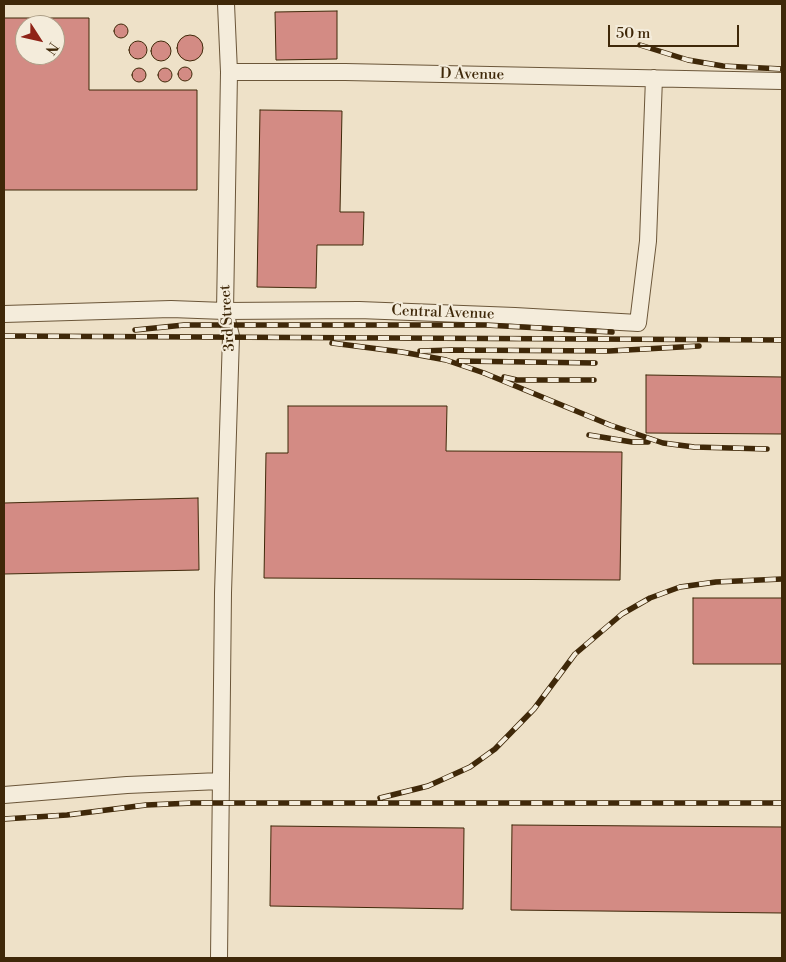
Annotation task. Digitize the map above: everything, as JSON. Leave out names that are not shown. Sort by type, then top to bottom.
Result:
[{"type":"street","points":[[226,4],[229,72]]},
{"type":"street","name":"D Avenue","points":[[229,72],[345,72],[782,81]]},
{"type":"street","name":"3rd Street","points":[[218,958],[223,594],[231,336],[224,311],[229,72]]},
{"type":"street","name":"Central Avenue","points":[[4,314],[171,309],[224,311],[360,310],[638,323],[648,241],[654,78]]},
{"type":"street","points":[[4,795],[220,781]]},
{"type":"building","points":[[337,11],[337,59],[276,60],[275,12]]},
{"type":"building","points":[[4,18],[15,18],[15,65],[65,65],[65,18],[89,18],[89,90],[197,90],[197,190],[4,190]]},
{"type":"building","points":[[118,24],[124,24],[128,31],[124,38],[118,38],[114,34],[114,28]]},
{"type":"building","points":[[190,35],[199,39],[203,48],[199,57],[190,61],[181,57],[177,48],[181,39]]},
{"type":"building","points":[[138,41],[144,44],[147,50],[144,56],[138,59],[132,56],[129,50],[132,44]]},
{"type":"building","points":[[157,41],[165,41],[171,47],[171,55],[165,61],[157,61],[151,55],[151,47]]},
{"type":"building","points":[[182,67],[188,67],[192,74],[188,81],[182,81],[178,77],[178,71]]},
{"type":"building","points":[[136,68],[142,68],[146,75],[142,82],[136,82],[132,78],[132,72]]},
{"type":"building","points":[[162,68],[168,68],[172,75],[168,82],[162,82],[158,78],[158,72]]},
{"type":"building","points":[[260,110],[342,111],[340,212],[364,212],[363,245],[317,245],[316,288],[257,287]]},
{"type":"building","points":[[646,375],[782,377],[782,434],[646,433]]},
{"type":"building","points":[[288,406],[447,406],[446,451],[622,452],[620,580],[264,578],[266,453],[288,453]]},
{"type":"building","points":[[198,498],[199,570],[4,574],[4,503]]},
{"type":"building","points":[[693,598],[782,598],[782,664],[693,664]]},
{"type":"building","points":[[512,825],[782,827],[782,913],[511,910]]},
{"type":"building","points":[[271,826],[464,828],[463,909],[270,906]]},
{"type":"railway","points":[[640,45],[688,60],[723,66],[782,69]]},
{"type":"railway","points":[[135,330],[184,325],[486,325],[612,332]]},
{"type":"railway","points":[[4,336],[782,340]]},
{"type":"railway","points":[[332,343],[446,360],[484,373],[610,425],[663,443],[694,447],[767,449]]},
{"type":"railway","points":[[420,351],[609,351],[699,346]]},
{"type":"railway","points":[[459,361],[595,363]]},
{"type":"railway","points":[[504,377],[517,380],[594,380]]},
{"type":"railway","points":[[589,435],[632,442],[648,442]]},
{"type":"railway","points":[[380,798],[428,786],[470,767],[495,749],[534,709],[575,654],[622,614],[650,598],[680,587],[716,582],[782,579]]},
{"type":"railway","points":[[4,819],[67,815],[146,805],[193,803],[782,803]]}]
